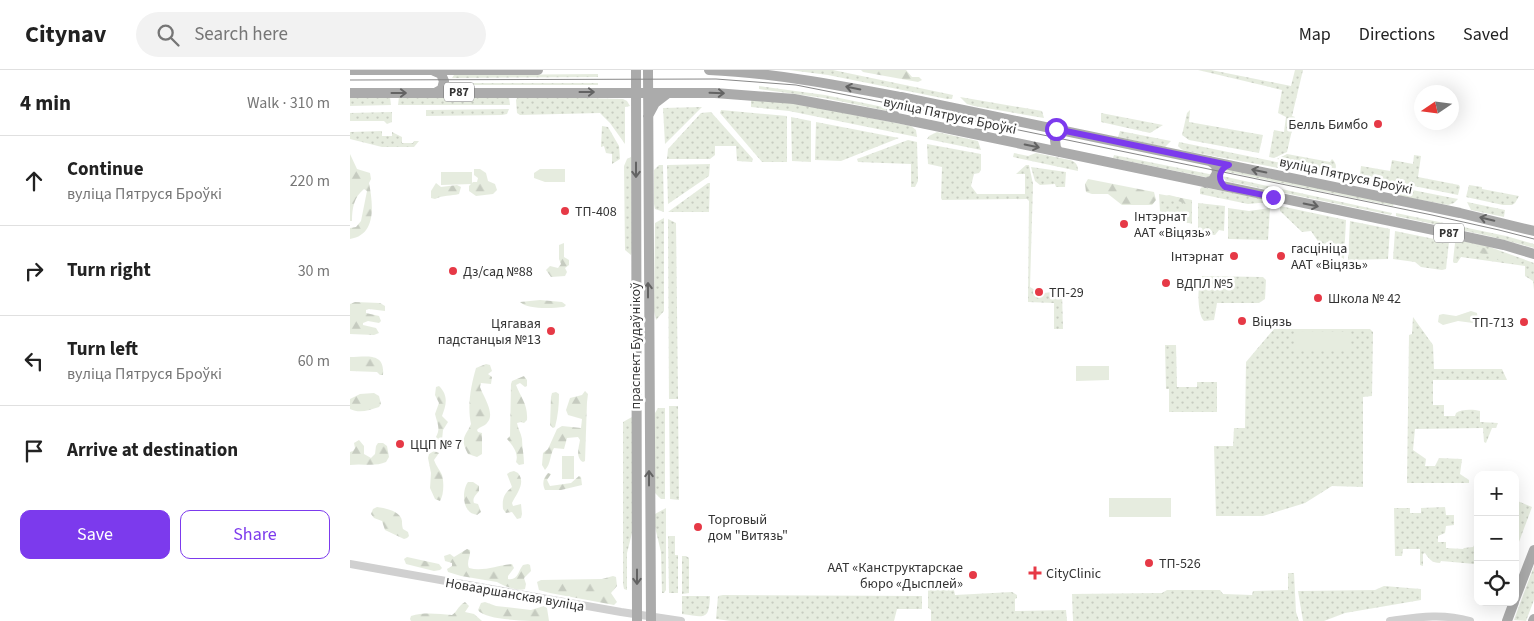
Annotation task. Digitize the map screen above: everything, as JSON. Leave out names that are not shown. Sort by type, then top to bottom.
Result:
[{"type":"main road","name":"Р87","points":[[350,70],[538,70]]},
{"type":"main road","name":"праспект Будаўнікоў","points":[[636,70],[637,618]]},
{"type":"main road","name":"праспект Будаўнікоў","points":[[648,70],[651,619]]},
{"type":"main road","name":"вуліца Пятруся Броўкі","points":[[709,70],[766,74],[901,97],[1460,212],[1534,231]]},
{"type":"main road","points":[[434,71],[441,74],[444,81],[442,89],[435,93]]},
{"type":"main road","points":[[458,92],[451,88],[449,81],[451,75],[459,71]]},
{"type":"main road","points":[[607,92],[627,100],[636,121]]},
{"type":"main road","name":"вуліца Пятруся Броўкі","points":[[350,93],[648,92],[760,95],[794,99],[897,118],[1206,182],[1487,242],[1534,254]]},
{"type":"main road","points":[[647,119],[655,103],[668,93]]},
{"type":"main road","points":[[897,118],[892,113],[891,105],[895,99],[901,97]]},
{"type":"main road","points":[[974,134],[982,130],[984,125],[984,119],[978,113]]},
{"type":"main road","points":[[1059,152],[1056,148],[1055,140],[1059,133],[1064,131]]},
{"type":"main road","points":[[1206,182],[1214,180],[1217,173],[1216,165],[1209,160]]},
{"type":"main road","points":[[1225,187],[1220,179],[1220,173],[1229,165]]},
{"type":"main road","points":[[1519,589],[1534,550]]},
{"type":"main road","points":[[1507,621],[1513,606]]},
{"type":"street","points":[[636,219],[648,218]]},
{"type":"street","points":[[637,339],[648,339]]},
{"type":"street","points":[[637,402],[649,402]]},
{"type":"street","points":[[637,503],[650,504]]},
{"type":"street","name":"Новааршанская вуліца","points":[[350,564],[637,618],[681,621]]},
{"type":"street","points":[[1390,621],[1427,616],[1449,616],[1470,621]]},
{"type":"street","points":[[1427,616],[1441,621]]},
{"type":"green space","points":[[789,70],[833,70],[953,95],[952,99],[947,99],[828,75]]},
{"type":"green space","points":[[861,70],[906,70],[912,77],[919,77],[922,80],[918,82],[863,72]]},
{"type":"green space","points":[[1198,70],[1211,70],[1291,86],[1295,70],[1303,70],[1292,116],[1295,117],[1287,152],[1274,158],[1269,157],[1274,130],[1284,132],[1286,117],[1278,113],[1282,90]]},
{"type":"green space","points":[[598,74],[598,77],[452,78],[454,75]]},
{"type":"green space","points":[[452,83],[598,83],[598,85],[454,85]]},
{"type":"green space","points":[[759,86],[825,95],[888,108],[888,111],[824,98],[759,89]]},
{"type":"green space","points":[[350,96],[390,97],[391,105],[350,106]]},
{"type":"green space","points":[[567,96],[623,99],[627,101],[630,106],[625,107],[625,144],[610,123],[600,113],[520,115],[517,113],[517,98]]},
{"type":"green space","points":[[399,97],[509,97],[510,105],[398,105]]},
{"type":"green space","points":[[960,97],[1042,111],[1044,118],[974,106],[967,104]]},
{"type":"green space","points":[[751,99],[790,102],[911,126],[916,130],[917,137],[789,111],[751,107]]},
{"type":"green space","points":[[702,107],[665,144],[663,108]]},
{"type":"green space","points":[[509,109],[507,114],[502,115],[426,116],[426,110]]},
{"type":"green space","points":[[721,110],[787,116],[787,162],[762,162],[720,113]]},
{"type":"green space","points":[[1190,110],[1189,122],[1263,135],[1259,153],[1189,140],[1182,135],[1187,113]]},
{"type":"green space","points":[[392,112],[392,122],[387,124],[384,121],[350,121],[350,113]]},
{"type":"green space","points":[[711,112],[753,159],[752,162],[737,161],[736,146],[715,146],[715,155],[710,159],[667,159],[668,149],[701,113]]},
{"type":"green space","points":[[1101,113],[1163,125],[1150,133],[1101,122]]},
{"type":"green space","points":[[791,117],[811,121],[811,162],[792,161]]},
{"type":"green space","points":[[816,122],[899,138],[841,161],[815,160]]},
{"type":"green space","points":[[602,126],[608,127],[619,146],[620,159],[612,164],[612,154],[606,153],[604,146],[601,147]]},
{"type":"green space","points":[[382,131],[382,136],[392,136],[392,132],[402,137],[402,143],[419,141],[414,147],[382,147],[350,139],[350,132]]},
{"type":"green space","points":[[1120,131],[1171,141],[1165,147],[1118,137]]},
{"type":"green space","points":[[937,132],[978,141],[981,150],[927,139]]},
{"type":"green space","points":[[908,140],[917,142],[918,181],[915,187],[911,187],[911,164],[858,162],[857,159]]},
{"type":"green space","points":[[1179,142],[1330,173],[1322,176],[1186,151],[1178,146]]},
{"type":"green space","points":[[927,144],[981,154],[981,170],[979,173],[974,174],[971,186],[977,194],[1025,194],[1025,174],[1016,174],[1026,165],[1029,165],[1033,184],[1030,287],[1035,290],[1036,294],[1052,292],[1052,289],[1060,289],[1062,292],[1063,329],[1054,329],[1054,303],[1028,302],[1029,201],[1027,199],[942,200],[942,167],[928,164]]},
{"type":"green space","points":[[1014,153],[1028,156],[1036,153],[1070,160],[1076,164],[1078,171],[1013,157]]},
{"type":"green space","points":[[350,154],[357,169],[370,173],[371,179],[369,183],[372,209],[369,225],[365,232],[350,239],[350,228],[356,227],[361,221],[367,191],[364,189],[356,199],[353,207],[352,221],[350,221]]},
{"type":"green space","points":[[1287,154],[1330,162],[1332,159],[1336,167],[1334,171],[1277,159]]},
{"type":"green space","points":[[1114,155],[1214,175],[1210,178],[1113,158]]},
{"type":"green space","points":[[1414,155],[1421,156],[1418,177],[1459,185],[1458,195],[1360,175],[1361,166],[1390,171],[1392,160],[1413,164]]},
{"type":"green space","points":[[631,157],[631,255],[625,250],[624,166],[627,159]]},
{"type":"green space","points":[[710,164],[709,176],[668,204],[667,165]]},
{"type":"green space","points":[[659,165],[663,165],[664,212],[655,209],[654,204],[654,170]]},
{"type":"green space","points":[[1031,167],[1066,172],[1065,187],[1056,187],[1055,184],[1040,185],[1035,181]]},
{"type":"green space","points":[[474,169],[480,169],[486,173],[488,181],[495,184],[497,190],[493,194],[476,196],[469,191],[469,186],[473,182],[477,182],[478,178],[474,175]]},
{"type":"green space","points":[[540,169],[565,169],[565,182],[545,182],[534,178],[534,173]]},
{"type":"green space","points":[[1227,169],[1394,203],[1393,206],[1223,171]]},
{"type":"green space","points":[[441,172],[472,172],[472,184],[441,185]]},
{"type":"green space","points":[[1222,176],[1392,213],[1391,215],[1226,181]]},
{"type":"green space","points":[[1088,179],[1154,192],[1156,200],[1152,205],[1122,205],[1108,194],[1086,192],[1085,184]]},
{"type":"green space","points":[[436,183],[441,187],[457,185],[461,187],[459,194],[435,199],[431,198],[431,191]]},
{"type":"green space","points":[[710,183],[709,212],[668,212]]},
{"type":"green space","points":[[1469,185],[1519,196],[1512,205],[1503,205],[1466,197]]},
{"type":"green space","points":[[1202,187],[1269,200],[1269,202],[1248,204],[1200,194]]},
{"type":"green space","points":[[1402,188],[1458,199],[1448,205],[1400,196]]},
{"type":"green space","points":[[1159,194],[1192,200],[1192,224],[1168,216],[1167,213],[1160,212]]},
{"type":"green space","points":[[1169,195],[1189,200],[1190,223],[1186,223],[1183,218],[1184,203],[1164,201],[1163,197]]},
{"type":"green space","points":[[1467,202],[1505,210],[1504,217],[1471,210]]},
{"type":"green space","points":[[1198,203],[1225,206],[1224,231],[1219,230],[1215,235],[1198,235]]},
{"type":"green space","points":[[1280,206],[1346,220],[1344,259],[1335,253],[1334,243],[1327,242],[1322,247],[1311,231],[1302,232],[1280,211]]},
{"type":"green space","points":[[1228,208],[1249,211],[1270,208],[1268,240],[1228,239]]},
{"type":"green space","points":[[1396,213],[1506,236],[1534,244],[1534,248],[1489,236],[1396,216]]},
{"type":"green space","points":[[664,218],[664,311],[656,320],[654,311],[655,223]]},
{"type":"green space","points":[[668,219],[676,223],[678,399],[669,399]]},
{"type":"green space","points":[[1350,221],[1390,229],[1388,259],[1348,260]]},
{"type":"green space","points":[[1395,231],[1449,242],[1446,269],[1421,267],[1415,262],[1393,259]]},
{"type":"green space","points":[[1457,240],[1487,246],[1534,263],[1534,290],[1533,281],[1525,276],[1525,266],[1461,257],[1457,263],[1454,263],[1455,243]]},
{"type":"green space","points":[[564,243],[564,257],[569,260],[569,265],[565,268],[567,272],[565,276],[551,277],[546,270],[550,266],[558,268],[561,264],[559,245]]},
{"type":"green space","points":[[1476,246],[1524,261],[1512,263],[1503,261],[1490,255],[1479,253]]},
{"type":"green space","points":[[1202,276],[1263,277],[1266,280],[1265,299],[1259,303],[1217,303],[1214,320],[1204,321],[1200,312],[1199,299],[1199,286]]},
{"type":"green space","points":[[540,300],[562,302],[566,305],[564,307],[541,308],[524,305],[520,302]]},
{"type":"green space","points":[[355,302],[380,303],[385,306],[385,311],[366,310],[366,313],[379,316],[381,321],[379,323],[368,321],[363,323],[363,325],[376,328],[379,333],[374,335],[350,334],[350,304]]},
{"type":"green space","points":[[1471,311],[1477,313],[1478,320],[1473,323],[1458,321],[1443,325],[1438,322],[1439,315],[1456,316]]},
{"type":"green space","points":[[1413,317],[1433,345],[1434,369],[1502,369],[1507,380],[1433,380],[1433,405],[1444,405],[1444,416],[1455,416],[1456,413],[1461,411],[1474,410],[1480,411],[1480,422],[1498,423],[1496,428],[1492,428],[1486,443],[1484,442],[1483,428],[1415,429],[1413,450],[1426,459],[1425,466],[1435,466],[1439,458],[1462,459],[1460,474],[1469,480],[1469,483],[1407,483],[1409,335],[1412,334]]},
{"type":"green space","points":[[1274,329],[1370,329],[1373,332],[1372,396],[1363,397],[1363,487],[1332,486],[1305,503],[1263,516],[1216,516],[1214,446],[1233,446],[1234,428],[1245,428],[1246,362]]},
{"type":"green space","points":[[1296,331],[1351,332],[1351,351],[1296,350]]},
{"type":"green space","points":[[1165,345],[1176,345],[1177,387],[1197,387],[1197,382],[1217,382],[1217,412],[1169,412],[1169,389],[1166,389]]},
{"type":"green space","points":[[350,357],[374,357],[378,359],[383,368],[383,375],[377,372],[350,371]]},
{"type":"green space","points":[[486,364],[490,365],[492,371],[488,374],[492,377],[491,384],[481,383],[480,387],[490,410],[490,415],[487,423],[477,430],[482,433],[482,454],[477,457],[468,454],[464,441],[471,424],[470,396],[476,368]]},
{"type":"green space","points":[[1076,366],[1109,366],[1109,380],[1076,381]]},
{"type":"green space","points":[[524,376],[527,380],[527,386],[525,387],[520,383],[516,385],[527,414],[527,420],[524,423],[517,423],[522,439],[524,461],[524,464],[519,465],[516,462],[515,450],[507,439],[510,436],[511,384],[512,381]]},
{"type":"green space","points":[[439,386],[445,397],[442,416],[448,422],[443,430],[442,440],[439,441],[436,437],[438,428],[435,414],[439,403],[435,395],[436,387]]},
{"type":"green space","points":[[585,391],[588,394],[585,461],[583,462],[579,457],[580,440],[578,437],[567,438],[564,449],[554,448],[545,470],[542,465],[543,453],[548,449],[557,429],[562,426],[581,428],[582,419],[568,415],[566,410],[570,398],[582,395]]},
{"type":"green space","points":[[556,392],[559,394],[559,406],[555,427],[553,428],[550,425],[551,397],[552,393]]},
{"type":"green space","points":[[374,393],[379,396],[381,404],[379,407],[361,411],[350,409],[350,399],[360,394]]},
{"type":"green space","points":[[669,406],[678,406],[679,500],[670,499]]},
{"type":"green space","points":[[658,408],[665,408],[665,499],[661,499],[655,493],[655,413]]},
{"type":"green space","points":[[632,417],[632,533],[627,553],[627,590],[624,589],[623,584],[623,422]]},
{"type":"green space","points":[[359,440],[364,446],[364,454],[371,458],[375,454],[378,443],[383,443],[387,446],[389,457],[386,462],[350,465],[350,452],[355,448],[354,443]]},
{"type":"green space","points":[[434,451],[439,453],[434,460],[443,481],[443,492],[440,501],[435,499],[430,488],[431,473],[428,458],[429,454]]},
{"type":"green space","points":[[562,456],[574,456],[574,479],[562,479]]},
{"type":"green space","points":[[514,471],[518,473],[521,480],[520,488],[512,503],[513,506],[521,504],[521,518],[517,519],[512,512],[506,513],[503,509],[504,496],[512,487],[507,474]]},
{"type":"green space","points":[[548,473],[551,474],[547,480],[550,486],[571,483],[579,476],[581,477],[582,485],[561,490],[545,490],[544,481]]},
{"type":"green space","points":[[468,482],[473,482],[479,486],[479,491],[474,500],[474,503],[478,504],[481,512],[477,515],[470,512],[465,505],[464,492]]},
{"type":"green space","points":[[1109,498],[1171,498],[1171,517],[1109,517]]},
{"type":"green space","points":[[1519,502],[1532,507],[1519,542]]},
{"type":"green space","points":[[377,507],[399,515],[403,529],[408,532],[409,536],[404,539],[385,530],[382,521],[374,518],[371,514],[373,509]]},
{"type":"green space","points":[[1445,507],[1446,515],[1454,515],[1454,525],[1446,526],[1445,533],[1438,536],[1438,542],[1446,542],[1446,548],[1463,549],[1474,545],[1474,564],[1441,561],[1437,563],[1431,560],[1425,553],[1423,554],[1423,566],[1420,565],[1420,549],[1403,549],[1402,556],[1395,556],[1394,508],[1410,508],[1410,513],[1421,513],[1421,508]]},
{"type":"green space","points":[[666,508],[666,590],[662,593],[661,552],[655,527],[655,514]]},
{"type":"green space","points":[[668,536],[675,536],[675,555],[678,555],[678,593],[669,593]]},
{"type":"green space","points":[[467,549],[470,550],[469,568],[485,569],[512,564],[514,568],[508,579],[516,577],[523,565],[530,565],[531,571],[524,578],[525,589],[515,589],[497,582],[448,572],[447,569],[452,566],[452,563],[445,561],[444,556],[450,554],[454,557]]},
{"type":"green space","points":[[682,556],[689,558],[689,593],[682,594]]},
{"type":"green space","points":[[407,557],[439,564],[442,568],[434,571],[406,564],[404,559]]},
{"type":"green space","points":[[1534,566],[1534,600],[1526,621],[1514,620]]},
{"type":"green space","points":[[1288,573],[1294,573],[1296,612],[1299,621],[1073,621],[1072,594],[1220,590],[1223,594],[1252,595],[1253,591],[1288,590]]},
{"type":"green space","points":[[616,577],[617,586],[611,593],[617,602],[614,605],[539,590],[537,582],[541,580],[602,579]]},
{"type":"green space","points":[[1384,586],[1421,589],[1421,600],[1345,613],[1324,621],[1303,621],[1298,591],[1375,590]]},
{"type":"green space","points":[[928,589],[954,590],[955,595],[1012,592],[1017,595],[1015,611],[1066,610],[1067,621],[931,621],[931,610],[928,608]]},
{"type":"green space","points":[[682,596],[710,596],[707,613],[704,616],[682,614]]},
{"type":"green space","points":[[718,596],[922,596],[922,609],[897,609],[894,621],[731,621],[716,619]]},
{"type":"green space","points":[[465,602],[469,606],[465,612],[474,614],[482,621],[411,621],[410,619],[411,616],[421,614],[452,615]]},
{"type":"green space","points":[[485,602],[496,606],[531,610],[544,606],[547,608],[549,621],[510,620],[482,614],[478,610],[481,603]]},
{"type":"tram line","points":[[350,80],[716,79],[796,85],[1432,215],[1534,239]]},
{"type":"place","name":"Белль Бимбо","points":[[1378,124]]},
{"type":"place","name":"ТП-408","points":[[565,211]]},
{"type":"place","name":"Інтэрнат ААТ «Віцязь»","points":[[1124,224]]},
{"type":"place","name":"Інтэрнат","points":[[1234,256]]},
{"type":"place","name":"гасцініца ААТ «Віцязь»","points":[[1281,256]]},
{"type":"place","name":"Дз/сад №88","points":[[453,271]]},
{"type":"place","name":"ВДПЛ №5","points":[[1166,283]]},
{"type":"place","name":"ТП-29","points":[[1039,292]]},
{"type":"place","name":"Школа № 42","points":[[1318,298]]},
{"type":"place","name":"Віцязь","points":[[1242,321]]},
{"type":"place","name":"ТП-713","points":[[1524,322]]},
{"type":"place","name":"Цягавая падстанцыя №13","points":[[551,331]]},
{"type":"place","name":"ЦЦП № 7","points":[[400,444]]},
{"type":"place","name":"Торговый дом \"Витязь\"","points":[[698,527]]},
{"type":"place","name":"ТП-526","points":[[1149,563]]},
{"type":"place","name":"CityClinic","points":[[1035,573]]},
{"type":"place","name":"ААТ «Канструктарскае бюро «Дысплей»","points":[[973,575]]},
{"type":"route","points":[[1056,129],[1229,165],[1220,173],[1221,182],[1225,187],[1273,197]]}]
